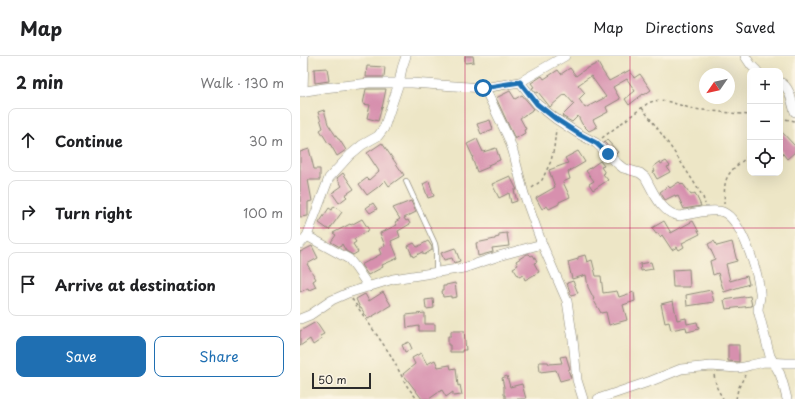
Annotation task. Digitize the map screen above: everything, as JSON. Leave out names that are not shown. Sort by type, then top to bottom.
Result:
[{"type":"street","points":[[304,56],[301,92],[369,83],[399,83],[483,88],[520,82],[565,56]]},
{"type":"street","points":[[300,244],[307,236],[329,178],[350,155],[362,145],[378,136],[384,128],[406,56]]},
{"type":"street","points":[[745,56],[754,68]]},
{"type":"street","points":[[520,82],[537,104],[556,119],[596,143],[623,168],[637,171],[642,174],[658,201],[666,210],[680,216],[708,211],[723,212],[731,218],[742,234],[758,279],[760,296],[758,310],[770,356],[780,374],[787,399]]},
{"type":"street","points":[[783,84],[788,90],[795,112]]},
{"type":"street","points":[[483,88],[488,94],[508,137],[524,194],[542,244],[567,301],[577,380],[583,399]]},
{"type":"street","points":[[307,236],[349,259],[369,287]]},
{"type":"street","points":[[300,319],[310,315],[332,300],[348,293],[393,279],[464,268],[542,244]]},
{"type":"street","points":[[598,399],[681,369],[711,366],[737,368],[764,362],[795,363]]},
{"type":"lane","points":[[406,181],[435,244],[436,272]]},
{"type":"path","points":[[596,143],[648,103],[654,101],[661,100],[693,109],[747,115]]},
{"type":"path","points":[[642,108],[687,170],[703,197],[708,211]]},
{"type":"path","points":[[524,194],[542,180],[551,161],[554,148],[556,119]]},
{"type":"path","points":[[783,119],[795,121]]},
{"type":"path","points":[[723,212],[728,176],[733,169],[747,158]]},
{"type":"path","points":[[348,293],[390,354],[407,386],[417,399]]},
{"type":"path","points":[[736,399],[738,389],[751,365]]},
{"type":"path","points":[[711,366],[717,388],[723,399]]},
{"type":"building","points":[[465,56],[473,56],[474,62],[465,63]]},
{"type":"building","points":[[598,63],[609,81],[630,70],[634,78],[640,74],[651,90],[644,95],[643,94],[629,105],[625,99],[635,91],[627,79],[613,87],[620,99],[606,107],[608,112],[593,120],[597,127],[589,131],[582,124],[578,116],[572,122],[562,116],[574,104],[565,94],[550,107],[538,92],[536,93],[532,88],[534,87],[531,83],[542,76],[544,79],[558,70],[561,74],[570,68],[576,76]],"holes":[[[591,76],[606,97],[585,108],[579,99],[585,93],[578,85]]]},
{"type":"building","points":[[367,66],[385,67],[384,77],[366,77]]},
{"type":"building","points":[[327,68],[329,81],[315,83],[314,69]]},
{"type":"building","points":[[366,89],[386,89],[378,121],[367,118],[370,105],[363,104]]},
{"type":"building","points":[[510,91],[515,99],[522,95],[534,109],[520,118],[526,129],[524,130],[525,133],[515,139],[496,98]]},
{"type":"building","points":[[324,110],[328,124],[346,150],[337,156],[320,130],[323,128],[318,112]]},
{"type":"building","points":[[490,120],[493,129],[481,134],[477,124]]},
{"type":"building","points":[[783,133],[795,146],[795,152],[787,159],[783,154]]},
{"type":"building","points":[[477,139],[483,152],[496,148],[500,160],[477,172],[472,158],[473,157],[467,144]]},
{"type":"building","points":[[607,140],[618,152],[616,154],[604,142]]},
{"type":"building","points":[[382,143],[404,175],[389,186],[385,180],[367,195],[359,184],[367,178],[369,180],[379,171],[367,153]]},
{"type":"building","points":[[309,149],[314,169],[320,169],[320,180],[308,180],[312,201],[308,202],[308,216],[300,217],[300,152]]},
{"type":"building","points":[[578,151],[585,162],[568,172],[570,179],[563,182],[570,197],[549,209],[547,206],[542,209],[536,198],[555,187],[549,170],[568,163],[565,158]]},
{"type":"building","points":[[600,161],[604,166],[601,167],[605,173],[603,174],[608,180],[593,190],[589,184],[594,181],[586,171]]},
{"type":"building","points":[[666,161],[670,166],[667,167],[670,172],[657,179],[653,172],[655,171],[653,167],[660,162],[661,164]]},
{"type":"building","points":[[343,173],[354,189],[345,195],[347,197],[339,203],[332,193],[342,186],[337,178]]},
{"type":"building","points":[[510,176],[517,190],[514,190],[517,201],[511,203],[509,193],[499,198],[492,184]]},
{"type":"building","points":[[429,181],[434,196],[428,198],[423,184]]},
{"type":"building","points":[[679,182],[682,185],[683,184],[691,195],[695,193],[701,206],[684,209],[678,196],[676,197],[675,195],[665,200],[660,192],[668,186],[670,188]]},
{"type":"building","points":[[411,201],[416,212],[404,218],[406,221],[408,220],[410,224],[398,231],[400,237],[391,241],[398,258],[382,265],[383,267],[368,275],[361,265],[381,254],[379,249],[385,246],[380,233],[397,225],[395,222],[400,219],[393,208]]},
{"type":"building","points":[[373,203],[377,209],[370,213],[366,208]]},
{"type":"building","points":[[334,206],[342,212],[329,230],[319,223],[329,208],[332,210]]},
{"type":"building","points":[[362,219],[369,230],[354,239],[356,242],[353,244],[358,252],[353,255],[346,251],[342,244],[340,247],[331,242],[336,235],[333,233]]},
{"type":"building","points":[[664,221],[671,233],[693,221],[700,234],[682,243],[684,247],[679,250],[677,247],[672,250],[662,235],[660,237],[652,228]]},
{"type":"building","points":[[507,233],[509,246],[492,248],[493,252],[478,256],[476,243],[495,239],[499,237],[499,234]]},
{"type":"building","points":[[428,241],[432,247],[432,250],[424,255],[422,252],[413,257],[408,246],[414,243],[417,247]]},
{"type":"building","points":[[714,241],[717,246],[732,242],[737,261],[726,264],[730,281],[747,276],[749,284],[724,292],[718,273],[713,275],[710,261],[715,259],[708,244]]},
{"type":"building","points":[[312,246],[318,258],[307,264],[316,279],[313,281],[316,287],[309,290],[308,288],[300,292],[300,252]]},
{"type":"building","points":[[455,248],[460,261],[454,263],[452,258],[444,260],[441,253]]},
{"type":"building","points":[[527,254],[531,256],[533,255],[537,262],[534,263],[539,272],[525,280],[523,275],[519,277],[513,268],[518,265],[516,261]]},
{"type":"building","points":[[585,255],[587,262],[592,260],[596,276],[601,276],[603,293],[617,291],[619,297],[634,292],[635,301],[623,305],[627,320],[609,325],[606,312],[601,313],[593,299],[588,287],[586,275],[572,279],[568,262]]},
{"type":"building","points":[[651,262],[653,269],[641,271],[640,264]]},
{"type":"building","points":[[689,269],[690,287],[673,287],[672,270]]},
{"type":"building","points":[[573,281],[578,293],[571,295],[567,283]]},
{"type":"building","points":[[455,283],[457,297],[443,297],[443,286]]},
{"type":"building","points":[[711,290],[714,302],[687,306],[686,295]]},
{"type":"building","points":[[383,292],[391,305],[368,319],[360,308],[356,299],[365,294],[369,301]]},
{"type":"building","points":[[750,296],[752,306],[726,309],[724,300]]},
{"type":"building","points":[[433,299],[434,308],[426,309],[425,300]]},
{"type":"building","points":[[673,301],[677,320],[686,318],[687,324],[697,322],[699,329],[687,332],[686,327],[671,330],[669,322],[665,323],[661,304]]},
{"type":"building","points":[[425,313],[425,324],[435,324],[435,331],[419,331],[419,326],[407,328],[406,315]]},
{"type":"building","points":[[316,322],[324,334],[320,336],[322,339],[313,345],[310,339],[300,346],[300,331]]},
{"type":"building","points":[[451,331],[464,331],[466,350],[462,350],[462,352],[450,352],[448,336],[451,336]]},
{"type":"building","points":[[409,342],[412,349],[405,352],[402,345]]},
{"type":"building","points":[[728,345],[739,345],[739,362],[728,361]]},
{"type":"building","points":[[421,353],[427,364],[435,360],[438,367],[450,365],[451,369],[456,368],[458,386],[460,385],[462,395],[453,396],[453,392],[446,397],[442,390],[429,399],[422,399],[403,374],[415,364],[412,358]]},
{"type":"building","points":[[566,356],[571,378],[560,381],[556,370],[540,372],[539,362],[548,362],[549,364],[562,363],[560,357]]},
{"type":"building","points":[[507,376],[510,387],[522,384],[526,399],[505,399],[502,378]]},
{"type":"route","points":[[483,88],[520,82],[537,104],[556,119],[596,143],[608,154]]}]
